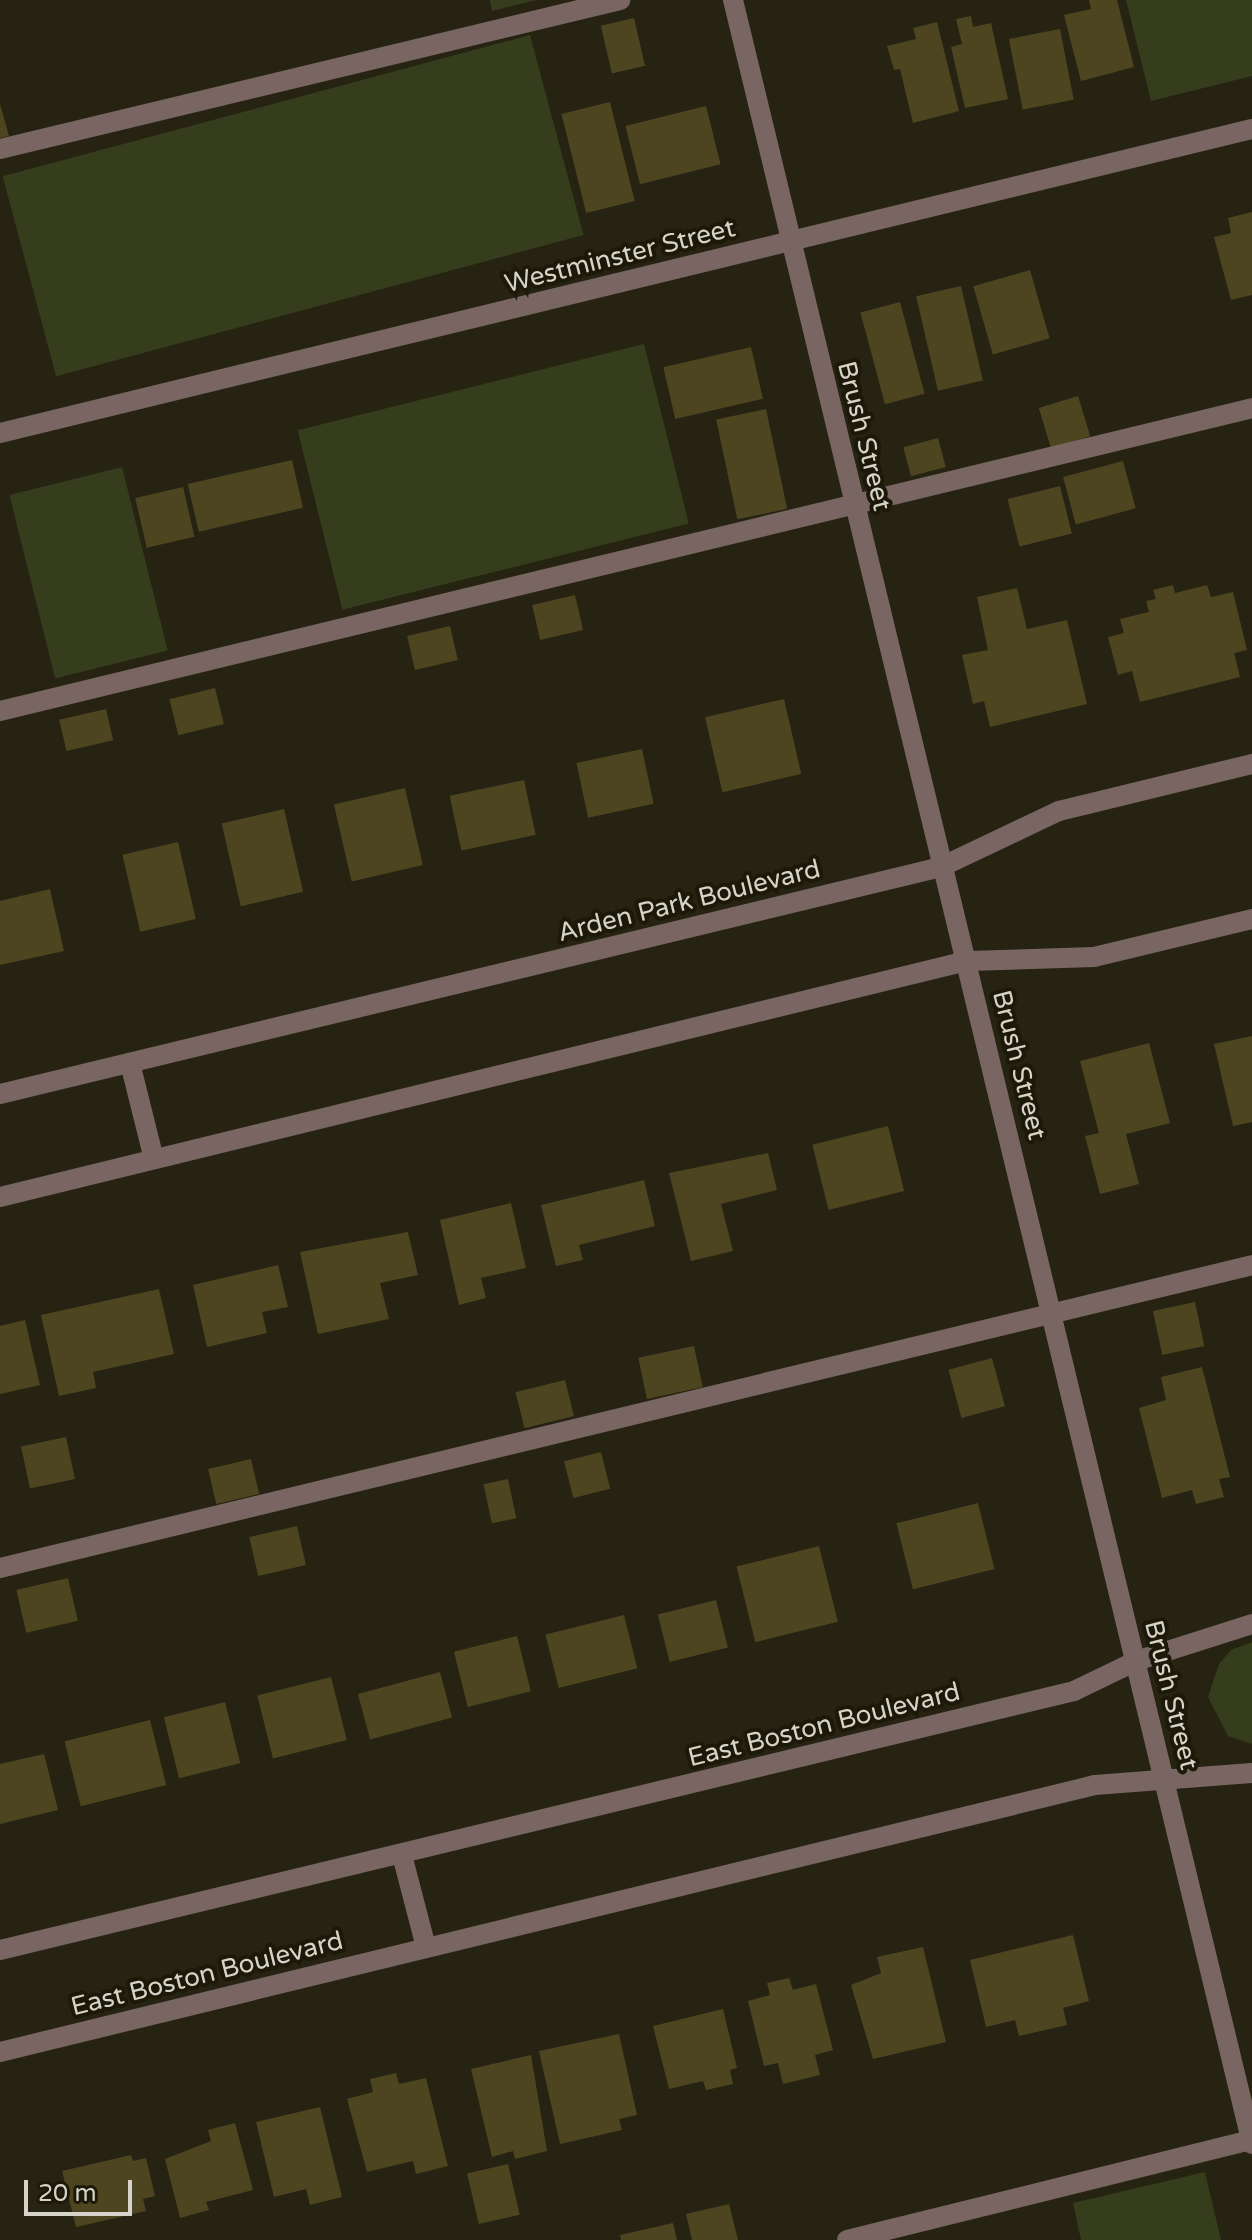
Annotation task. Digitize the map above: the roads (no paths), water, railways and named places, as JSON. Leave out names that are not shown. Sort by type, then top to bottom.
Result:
[{"type":"street","points":[[0,149],[620,0]]},
{"type":"street","name":"Brush Street","points":[[733,0],[1252,2141]]},
{"type":"street","name":"Westminster Street","points":[[0,433],[1252,129]]},
{"type":"street","points":[[0,711],[1252,408]]},
{"type":"street","name":"Arden Park Boulevard","points":[[0,1094],[941,867],[1059,811],[1252,764]]},
{"type":"street","points":[[0,1197],[967,961],[1094,957],[1252,919]]},
{"type":"street","points":[[130,1063],[154,1159]]},
{"type":"street","points":[[0,1568],[1252,1265]]},
{"type":"street","name":"East Boston Boulevard","points":[[0,1950],[1074,1691],[1136,1661],[1252,1624]]},
{"type":"street","name":"East Boston Boulevard","points":[[0,2052],[1095,1785],[1252,1773]]},
{"type":"street","points":[[402,1855],[426,1947]]},
{"type":"street","points":[[847,2240],[1252,2141]]}]
